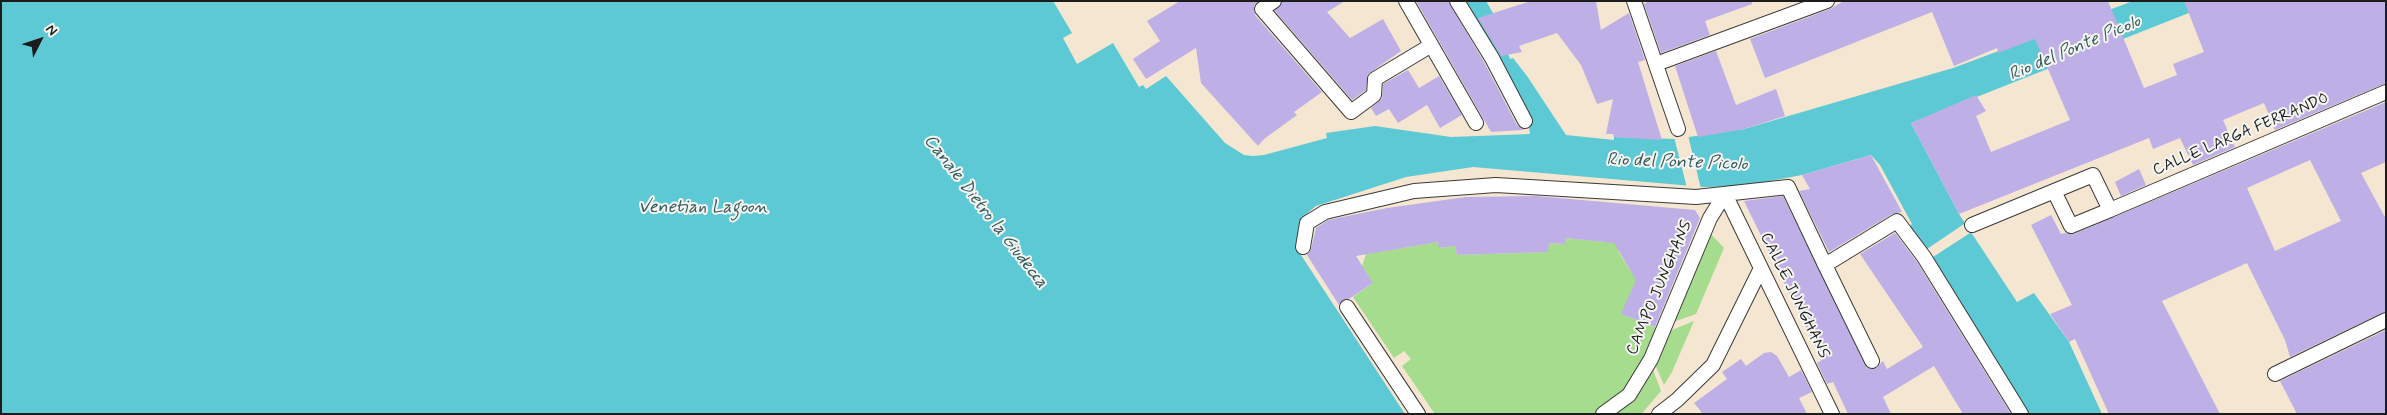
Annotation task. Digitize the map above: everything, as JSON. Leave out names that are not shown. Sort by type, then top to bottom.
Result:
[{"type":"street","points":[[1406,1],[1430,46],[1476,123]]},
{"type":"street","points":[[1457,1],[1492,58],[1525,121]]},
{"type":"street","points":[[1634,1],[1678,129]]},
{"type":"street","points":[[1656,64],[1827,1]]},
{"type":"street","points":[[1268,5],[1351,112],[1374,95],[1375,79],[1430,46]]},
{"type":"street","name":"CALLE LARGA FERRANDO","points":[[2054,191],[2071,226],[2386,92]]},
{"type":"street","points":[[1972,225],[2094,175],[2110,210]]},
{"type":"street","points":[[1303,247],[1307,224],[1325,212],[1414,190],[1496,185],[1696,197],[1788,187],[1872,361]]},
{"type":"street","name":"CALLE JUNGHANS","points":[[1725,194],[1832,414]]},
{"type":"street","name":"CAMPO JUNGHANS","points":[[1603,414],[1629,395],[1651,359],[1710,218],[1725,194]]},
{"type":"street","points":[[1825,265],[1897,222],[1924,257],[2021,414]]},
{"type":"street","points":[[1659,414],[1679,407],[1713,365],[1761,268]]},
{"type":"street","points":[[1347,307],[1418,414]]},
{"type":"street","points":[[2275,374],[2386,320]]},
{"type":"green space","points":[[1709,232],[1724,248],[1696,314],[1670,323]]},
{"type":"green space","points":[[1565,238],[1605,242],[1609,239],[1620,246],[1618,251],[1631,272],[1636,272],[1638,285],[1622,314],[1659,329],[1642,368],[1621,396],[1597,414],[1435,414],[1402,366],[1411,359],[1404,351],[1394,358],[1353,297],[1373,283],[1362,266],[1366,254],[1438,242],[1440,248],[1455,246],[1457,255],[1547,252],[1549,243],[1564,244]]},
{"type":"green space","points":[[1694,321],[1672,372],[1664,385],[1654,362],[1667,332]]},
{"type":"green space","points":[[1652,367],[1661,391],[1641,414],[1613,414]]},
{"type":"water","name":"Venetian Lagoon","points":[[1,1],[1053,1],[1072,33],[1063,38],[1077,64],[1113,43],[1139,87],[1143,85],[1146,89],[1166,76],[1225,143],[1244,155],[1253,156],[1264,155],[1327,138],[1326,133],[1375,126],[1451,137],[1530,134],[1528,121],[1461,1],[1486,1],[1493,13],[1510,59],[1513,58],[1527,76],[1566,135],[1614,140],[1614,137],[1675,139],[1744,129],[1953,68],[2133,1],[2219,1],[1911,123],[1959,214],[2017,302],[2034,293],[2069,342],[2102,414],[2028,414],[1933,259],[1910,226],[1912,224],[1880,165],[1871,155],[1802,175],[1742,186],[1704,187],[1473,167],[1406,177],[1316,206],[1305,215],[1299,226],[1297,245],[1299,252],[1405,414],[1,414]]},
{"type":"pier","points":[[1688,135],[1701,189],[1687,188],[1674,137]]},
{"type":"pier","points":[[1967,222],[1973,231],[1930,259],[1924,251]]},
{"type":"building","points":[[1180,1],[1258,1],[1254,6],[1255,15],[1322,92],[1294,112],[1297,115],[1264,139],[1258,146],[1201,83],[1196,48],[1146,79],[1133,59],[1160,41],[1147,21]]},
{"type":"building","points":[[1283,1],[1345,1],[1327,12],[1350,38],[1383,19],[1401,51],[1368,74],[1366,90],[1352,100],[1275,11]]},
{"type":"building","points":[[1416,1],[1448,1],[1484,62],[1517,125],[1524,130],[1491,132]]},
{"type":"building","points":[[1531,1],[1596,1],[1601,30],[1629,13],[1645,60],[1638,62],[1662,140],[1614,137],[1613,134],[1606,134],[1613,99],[1597,104],[1581,65],[1557,33],[1519,46],[1522,52],[1501,56],[1478,18]]},
{"type":"building","points":[[1649,1],[1752,1],[1752,4],[1705,21],[1710,35],[1661,53],[1644,4]]},
{"type":"building","points":[[1844,1],[2108,1],[2144,88],[2177,75],[2173,64],[2204,52],[2184,1],[2386,1],[2386,83],[2275,130],[2264,103],[2223,120],[2235,147],[2193,165],[2180,138],[2153,149],[2149,138],[1959,214],[1911,123],[1976,95],[1986,111],[1976,116],[1991,152],[2070,120],[2035,39],[1998,53],[1997,48],[1954,66],[1932,12],[1765,78],[1750,39],[1830,9]]},
{"type":"building","points":[[1716,51],[1736,105],[1776,89],[1785,116],[1744,129],[1698,137],[1675,66]]},
{"type":"building","points":[[1408,70],[1419,88],[1439,76],[1462,115],[1440,128],[1427,105],[1398,123],[1389,109],[1376,116],[1371,108],[1382,99],[1383,84]]},
{"type":"building","points":[[2386,102],[2386,162],[2361,173],[2386,219],[2386,311],[2290,357],[2285,340],[2247,263],[2162,301],[2220,414],[2109,414],[2075,339],[2069,342],[2050,314],[2072,305],[2031,225],[2051,215],[2061,234],[2074,234]],"holes":[[[2310,160],[2341,221],[2275,251],[2247,188]]]},
{"type":"building","points":[[1871,155],[1902,212],[1892,214],[1829,252],[1799,191],[1810,189],[1802,175]]},
{"type":"building","points":[[2139,169],[2146,185],[2121,196],[2115,182]]},
{"type":"building","points":[[1536,196],[1695,210],[1700,218],[1655,327],[1621,314],[1636,280],[1614,243],[1565,238],[1565,244],[1549,243],[1548,252],[1457,255],[1455,246],[1439,248],[1438,242],[1356,256],[1373,283],[1349,299],[1343,300],[1339,305],[1307,255],[1311,249],[1316,228],[1328,220],[1387,208],[1466,197]]},
{"type":"building","points":[[1783,196],[1867,368],[1875,369],[1883,361],[1887,369],[1923,347],[1860,254],[1895,233],[1917,262],[2011,414],[1963,414],[1934,366],[1883,397],[1891,414],[1848,414],[1833,382],[1827,384],[1817,363],[1822,360],[1744,201]]},
{"type":"building","points":[[2386,330],[2386,414],[2297,414],[2280,381]]},
{"type":"building","points":[[1771,352],[1777,356],[1789,377],[1801,370],[1812,392],[1799,398],[1807,414],[1703,414],[1694,403],[1727,379],[1722,372],[1741,359],[1746,366],[1764,353]]},
{"type":"water label","name":"Rio del Ponte Picolo","points":[[2075,49]]},
{"type":"water label","name":"Rio del Ponte Picolo","points":[[1677,163]]},
{"type":"water label","name":"Canale Dietro la Giudecca","points":[[985,212]]}]
